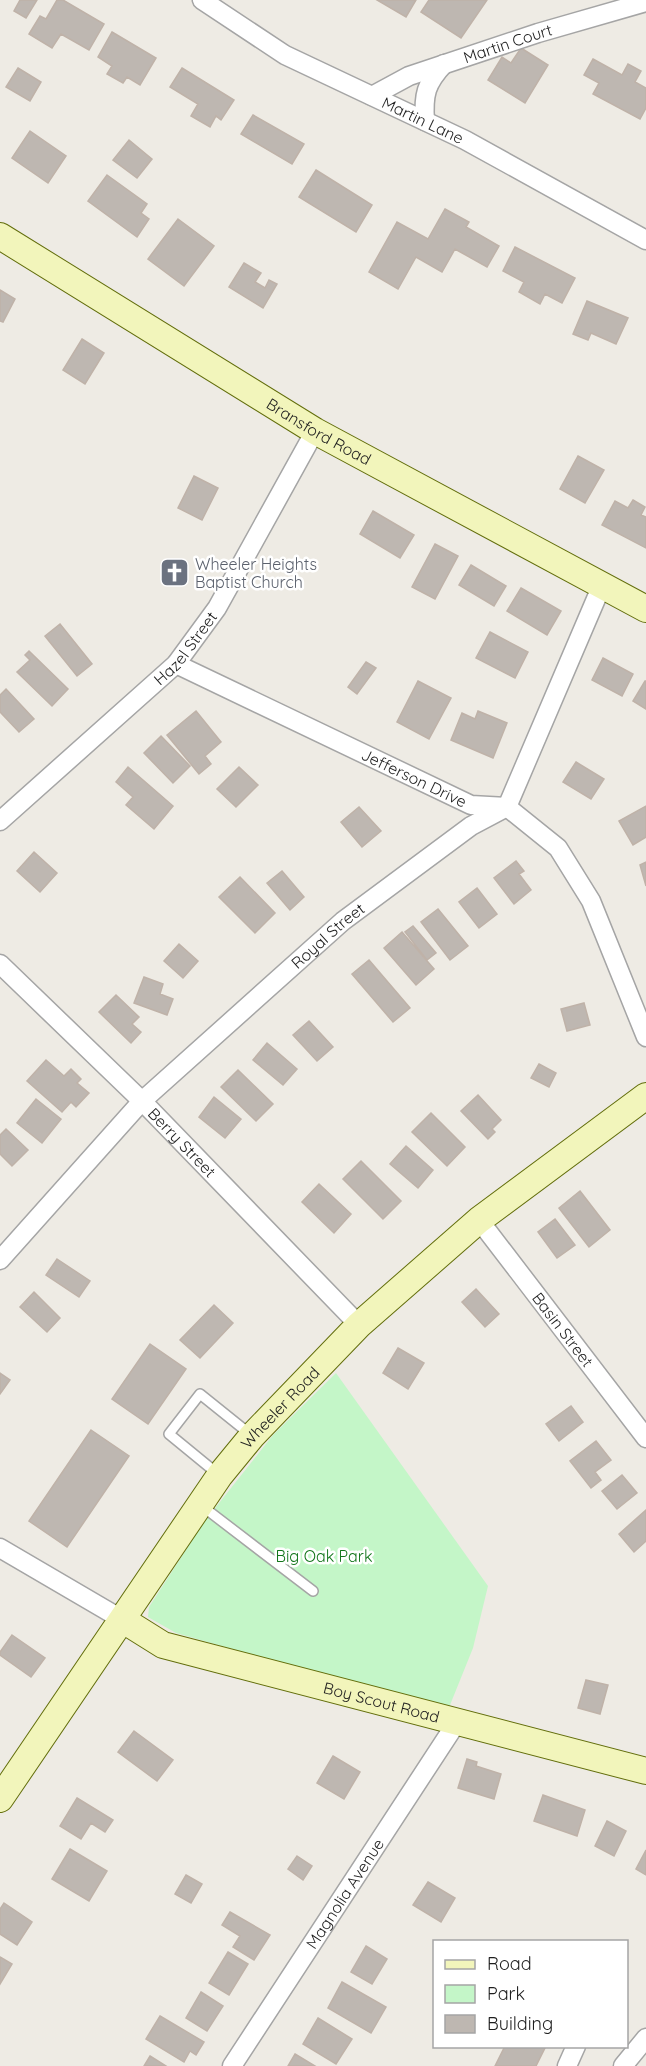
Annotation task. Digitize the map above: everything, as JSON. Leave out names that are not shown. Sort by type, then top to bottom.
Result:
[{"type":"street","name":"Martin Lane","points":[[202,0],[285,55],[465,140],[646,240]]},
{"type":"street","name":"Martin Court","points":[[372,96],[409,76],[538,33],[646,2]]},
{"type":"street","points":[[424,121],[423,100],[428,84],[444,64]]},
{"type":"street","name":"Bransford Road","points":[[0,236],[315,431],[646,609]]},
{"type":"street","name":"Hazel Street","points":[[0,821],[176,664],[217,608],[315,431]]},
{"type":"street","points":[[602,585],[507,807],[558,848],[591,900],[646,1037]]},
{"type":"street","name":"Jefferson Drive","points":[[176,664],[471,805],[507,807]]},
{"type":"street","name":"Royal Street","points":[[0,1260],[142,1101],[343,921],[471,826],[507,807]]},
{"type":"street","name":"Berry Street","points":[[0,964],[142,1101],[359,1325]]},
{"type":"street","name":"Wheeler Road","points":[[0,1799],[220,1475],[252,1436],[359,1325],[479,1220],[646,1096]]},
{"type":"street","name":"Basin Street","points":[[479,1220],[646,1438]]},
{"type":"street","points":[[0,1548],[123,1620]]},
{"type":"street","name":"Boy Scout Road","points":[[123,1620],[163,1645],[646,1771]]},
{"type":"street","name":"Magnolia Avenue","points":[[232,2066],[457,1722]]},
{"type":"street","points":[[623,2066],[646,2038]]},
{"type":"street","points":[[567,2066],[575,2048]]},
{"type":"lane","points":[[220,1475],[169,1434],[200,1394],[252,1436]]},
{"type":"lane","points":[[201,1504],[313,1591]]},
{"type":"green space","name":"Big Oak Park","points":[[336,1373],[488,1586],[473,1648],[448,1710],[176,1633],[148,1617],[149,1607],[204,1522],[273,1435]]},
{"type":"building","points":[[20,0],[37,0],[26,18],[14,11]]},
{"type":"building","points":[[57,0],[63,0],[104,24],[89,50],[61,34],[52,48],[29,34],[40,16],[46,19]]},
{"type":"building","points":[[377,0],[416,0],[406,17]]},
{"type":"building","points":[[429,0],[487,0],[461,38],[421,12]]},
{"type":"building","points":[[112,32],[156,58],[140,85],[127,77],[123,83],[107,74],[112,66],[98,57]]},
{"type":"building","points":[[521,48],[548,65],[525,103],[488,80],[502,57],[511,63]]},
{"type":"building","points":[[593,59],[622,75],[628,64],[641,71],[635,82],[646,88],[646,108],[640,119],[593,94],[599,83],[584,75]]},
{"type":"building","points":[[18,68],[41,82],[30,101],[6,87]]},
{"type":"building","points":[[182,68],[234,100],[221,120],[216,116],[210,127],[191,116],[198,104],[170,87]]},
{"type":"building","points":[[253,115],[304,144],[292,164],[241,134]]},
{"type":"building","points":[[30,131],[66,156],[48,183],[12,158]]},
{"type":"building","points":[[129,140],[152,159],[137,178],[113,160]]},
{"type":"building","points":[[316,170],[372,205],[356,232],[299,197]]},
{"type":"building","points":[[107,175],[147,204],[141,213],[149,219],[137,237],[88,201]]},
{"type":"building","points":[[445,209],[469,222],[466,227],[499,246],[487,267],[455,249],[442,272],[416,257],[398,289],[369,272],[397,222],[428,239]]},
{"type":"building","points":[[178,219],[214,246],[184,286],[148,259]]},
{"type":"building","points":[[515,247],[575,278],[562,303],[545,294],[540,304],[519,292],[524,282],[503,271]]},
{"type":"building","points":[[244,263],[261,273],[255,282],[265,288],[269,280],[277,284],[263,308],[229,287]]},
{"type":"building","points":[[0,290],[15,299],[3,322],[0,321]]},
{"type":"building","points":[[587,301],[628,318],[616,344],[591,333],[588,340],[573,334]]},
{"type":"building","points":[[82,339],[104,353],[85,384],[63,370]]},
{"type":"building","points":[[578,456],[604,470],[585,503],[560,489]]},
{"type":"building","points":[[194,476],[218,488],[202,520],[178,508]]},
{"type":"building","points":[[633,500],[645,507],[641,515],[646,517],[646,548],[602,525],[615,501],[628,508]]},
{"type":"building","points":[[373,511],[414,535],[400,558],[360,534]]},
{"type":"building","points":[[435,544],[458,556],[435,599],[412,587]]},
{"type":"building","points":[[471,565],[506,586],[494,606],[459,585]]},
{"type":"building","points":[[521,588],[561,611],[547,635],[507,611]]},
{"type":"building","points":[[60,624],[92,664],[77,676],[45,636]]},
{"type":"building","points":[[490,632],[528,652],[515,678],[476,658]]},
{"type":"building","points":[[29,651],[68,689],[52,706],[17,672],[30,660],[25,655]]},
{"type":"building","points":[[603,658],[633,674],[622,696],[592,680]]},
{"type":"building","points":[[366,662],[376,668],[357,694],[348,687]]},
{"type":"building","points":[[418,681],[451,698],[429,739],[397,722]]},
{"type":"building","points":[[646,681],[646,709],[633,701]]},
{"type":"building","points":[[6,689],[34,719],[19,732],[0,712],[0,695]]},
{"type":"building","points":[[196,711],[221,742],[205,756],[211,764],[199,774],[167,735]]},
{"type":"building","points":[[478,711],[507,723],[493,758],[451,740],[462,713],[475,719]]},
{"type":"building","points":[[161,736],[190,766],[173,783],[144,753]]},
{"type":"building","points":[[576,762],[604,779],[591,799],[563,782]]},
{"type":"building","points":[[128,767],[173,806],[154,829],[126,805],[133,797],[116,782]]},
{"type":"building","points":[[239,767],[258,785],[236,807],[217,789]]},
{"type":"building","points":[[646,806],[646,837],[633,845],[619,821]]},
{"type":"building","points":[[359,807],[381,831],[362,847],[341,822]]},
{"type":"building","points":[[34,852],[57,873],[40,892],[17,871]]},
{"type":"building","points":[[516,861],[524,871],[519,874],[531,890],[514,904],[494,878]]},
{"type":"building","points":[[646,862],[646,886],[640,865]]},
{"type":"building","points":[[282,871],[304,897],[290,910],[267,883]]},
{"type":"building","points":[[240,877],[275,913],[255,933],[219,897]]},
{"type":"building","points":[[477,888],[497,914],[479,928],[459,902]]},
{"type":"building","points":[[438,909],[468,946],[450,960],[421,922]]},
{"type":"building","points":[[413,926],[436,953],[427,960],[405,932]]},
{"type":"building","points":[[402,932],[434,969],[416,985],[384,948]]},
{"type":"building","points":[[179,944],[198,961],[183,978],[164,961]]},
{"type":"building","points":[[369,960],[410,1008],[393,1022],[352,974]]},
{"type":"building","points":[[144,977],[163,984],[160,994],[173,999],[167,1015],[134,1003]]},
{"type":"building","points":[[116,995],[139,1017],[132,1024],[141,1032],[131,1043],[99,1012]]},
{"type":"building","points":[[584,1003],[590,1025],[567,1031],[561,1009]]},
{"type":"building","points":[[309,1021],[333,1047],[317,1061],[293,1035]]},
{"type":"building","points":[[267,1043],[297,1069],[283,1085],[253,1060]]},
{"type":"building","points":[[46,1060],[64,1076],[71,1069],[81,1079],[77,1083],[89,1093],[76,1107],[71,1102],[62,1112],[27,1081]]},
{"type":"building","points":[[539,1064],[556,1073],[549,1087],[531,1078]]},
{"type":"building","points":[[238,1070],[273,1104],[256,1121],[221,1087]]},
{"type":"building","points":[[478,1095],[501,1120],[492,1129],[495,1132],[488,1139],[461,1111]]},
{"type":"building","points":[[214,1097],[241,1119],[225,1138],[199,1117]]},
{"type":"building","points":[[36,1099],[61,1119],[42,1143],[17,1123]]},
{"type":"building","points":[[431,1113],[465,1147],[447,1166],[412,1132]]},
{"type":"building","points":[[6,1129],[28,1150],[12,1166],[0,1154],[0,1135]]},
{"type":"building","points":[[406,1146],[433,1170],[418,1188],[390,1164]]},
{"type":"building","points":[[361,1161],[401,1201],[383,1219],[343,1179]]},
{"type":"building","points":[[319,1184],[351,1214],[334,1233],[302,1202]]},
{"type":"building","points":[[580,1191],[610,1230],[589,1247],[559,1208]]},
{"type":"building","points":[[555,1219],[575,1245],[557,1258],[538,1232]]},
{"type":"building","points":[[57,1259],[90,1281],[79,1297],[46,1275]]},
{"type":"building","points":[[476,1289],[499,1314],[485,1327],[462,1302]]},
{"type":"building","points":[[34,1292],[60,1318],[47,1332],[20,1307]]},
{"type":"building","points":[[214,1305],[233,1323],[200,1358],[180,1340]]},
{"type":"building","points":[[150,1344],[186,1369],[148,1424],[112,1399]]},
{"type":"building","points":[[398,1348],[424,1363],[408,1389],[383,1373]]},
{"type":"building","points":[[0,1373],[10,1380],[0,1394]]},
{"type":"building","points":[[571,1406],[583,1422],[559,1441],[546,1424]]},
{"type":"building","points":[[91,1430],[129,1456],[67,1547],[29,1521]]},
{"type":"building","points":[[596,1441],[611,1460],[595,1472],[601,1480],[591,1488],[570,1461]]},
{"type":"building","points":[[622,1475],[637,1493],[617,1509],[602,1491]]},
{"type":"building","points":[[646,1510],[646,1541],[634,1552],[619,1534]]},
{"type":"building","points":[[12,1635],[45,1658],[31,1677],[0,1655]]},
{"type":"building","points":[[586,1680],[608,1685],[600,1714],[578,1708]]},
{"type":"building","points":[[134,1731],[173,1760],[157,1781],[118,1752]]},
{"type":"building","points":[[333,1756],[360,1772],[344,1799],[317,1783]]},
{"type":"building","points":[[467,1759],[477,1762],[476,1766],[501,1774],[494,1799],[458,1788]]},
{"type":"building","points":[[543,1795],[585,1810],[577,1836],[534,1821]]},
{"type":"building","points":[[77,1798],[113,1820],[105,1832],[91,1823],[81,1839],[60,1826]]},
{"type":"building","points":[[607,1821],[626,1831],[614,1856],[595,1846]]},
{"type":"building","points":[[70,1849],[107,1871],[89,1901],[52,1879]]},
{"type":"building","points":[[646,1850],[646,1875],[636,1869]]},
{"type":"building","points":[[297,1856],[312,1866],[303,1880],[288,1869]]},
{"type":"building","points":[[186,1875],[202,1884],[191,1903],[175,1894]]},
{"type":"building","points":[[428,1882],[455,1898],[441,1922],[413,1905]]},
{"type":"building","points":[[4,1903],[32,1922],[17,1945],[0,1934],[0,1909]]},
{"type":"building","points":[[230,1912],[270,1935],[254,1960],[233,1947],[240,1936],[222,1925]]},
{"type":"building","points":[[366,1946],[387,1959],[372,1984],[351,1972]]},
{"type":"building","points":[[228,1952],[248,1964],[229,1995],[209,1983]]},
{"type":"building","points":[[0,1957],[12,1964],[0,1984]]},
{"type":"building","points":[[342,1982],[386,2007],[371,2033],[328,2008]]},
{"type":"building","points":[[201,1992],[223,2006],[207,2031],[186,2018]]},
{"type":"building","points":[[160,2016],[204,2042],[196,2055],[190,2051],[184,2062],[146,2039]]},
{"type":"building","points":[[318,2018],[352,2039],[336,2064],[303,2044]]},
{"type":"building","points":[[504,2048],[545,2048],[536,2066],[495,2066]]},
{"type":"building","points":[[295,2054],[315,2066],[288,2066]]},
{"type":"building","points":[[150,2056],[166,2066],[144,2066]]},
{"type":"place","name":"Wheeler Heights Baptist Church","points":[[174,573]]}]
